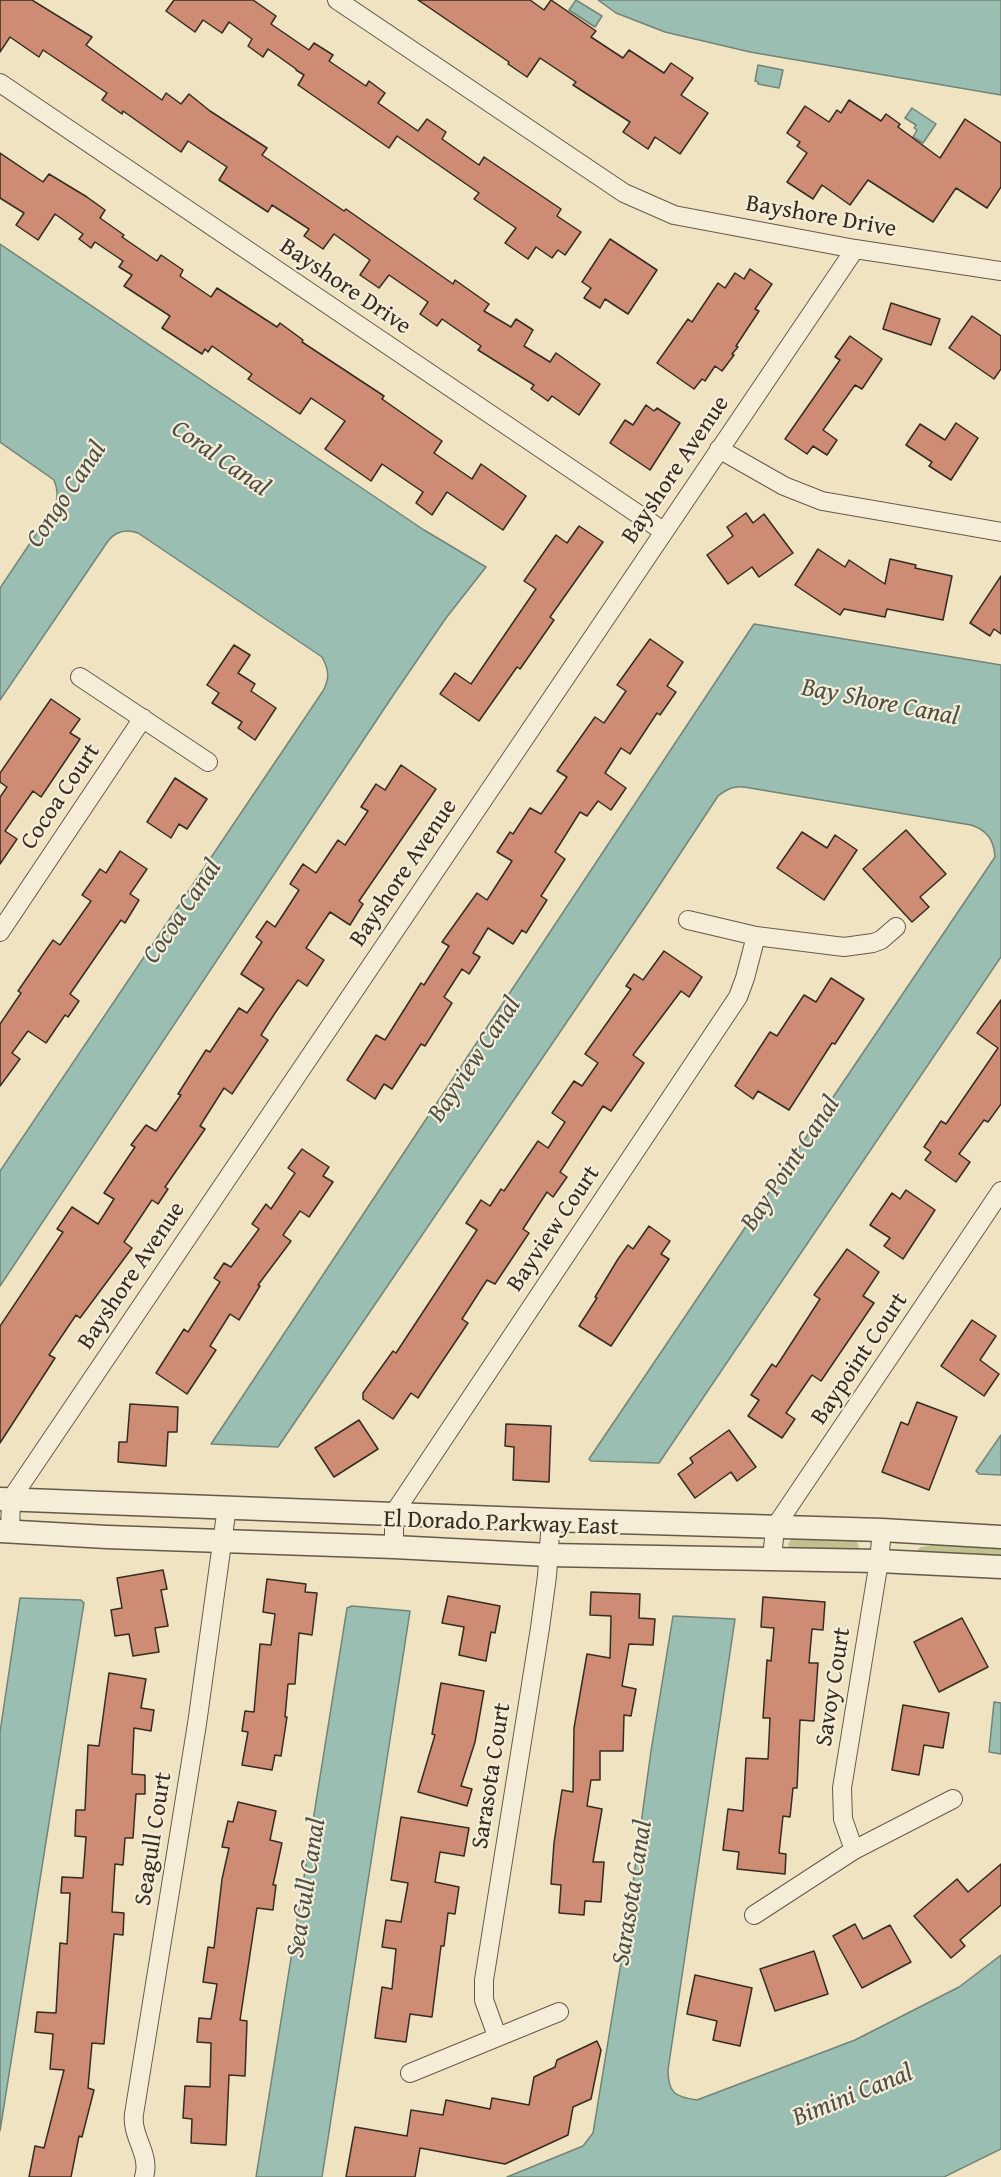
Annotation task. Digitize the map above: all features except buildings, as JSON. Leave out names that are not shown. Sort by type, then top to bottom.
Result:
[{"type":"street","name":"Bayshore Drive","points":[[337,0],[624,193],[674,215],[855,249],[1001,271]]},
{"type":"street","name":"Bayshore Drive","points":[[0,83],[663,531]]},
{"type":"street","name":"Bayshore Avenue","points":[[5,1499],[855,249]]},
{"type":"street","points":[[719,449],[784,486],[822,501],[1001,532]]},
{"type":"street","points":[[80,677],[208,762]]},
{"type":"street","name":"Cocoa Court","points":[[0,932],[143,718]]},
{"type":"street","points":[[688,920],[756,936],[854,947],[881,940],[896,927]]},
{"type":"street","name":"Bayview Court","points":[[394,1513],[733,1005],[745,978],[756,936]]},
{"type":"street","name":"Baypoint Court","points":[[772,1559],[775,1527],[1001,1191]]},
{"type":"street","points":[[5,1499],[5,1531]]},
{"type":"street","name":"El Dorado Parkway East","points":[[5,1499],[882,1530],[1001,1538]]},
{"type":"street","name":"Seagull Court","points":[[144,2177],[146,2160],[134,2129],[134,2114],[197,1724],[227,1507]]},
{"type":"street","points":[[393,1547],[394,1513]]},
{"type":"street","name":"Sarasota Court","points":[[497,2036],[484,2000],[484,1980],[540,1628],[551,1520]]},
{"type":"street","name":"Savoy Court","points":[[854,1850],[843,1819],[842,1788],[882,1530]]},
{"type":"street","name":"El Dorado Parkway East","points":[[5,1531],[548,1555],[879,1561],[1001,1567]]},
{"type":"street","points":[[754,1915],[854,1850],[953,1799]]},
{"type":"street","points":[[410,2073],[559,2012]]},
{"type":"green space","points":[[794,1535],[856,1540],[859,1547],[857,1551],[792,1552],[788,1544]]},
{"type":"green space","points":[[960,1542],[1001,1545],[1001,1562],[916,1552],[920,1547]]},
{"type":"water","points":[[576,0],[602,16],[595,27],[569,10]]},
{"type":"water","points":[[598,0],[1001,0],[1001,95],[750,52],[665,32],[616,13]]},
{"type":"water","points":[[758,65],[783,70],[779,88],[758,84],[755,81]]},
{"type":"water","points":[[912,108],[936,124],[923,143],[913,137],[917,130],[914,128],[916,125],[905,118]]},
{"type":"water","points":[[0,244],[424,530],[486,567],[446,618],[394,694],[0,1286],[0,1171],[323,691],[328,674],[322,657],[138,533],[125,531],[114,535],[108,541],[0,700],[0,588],[55,506],[57,493],[54,480],[0,442]]},
{"type":"water","points":[[754,624],[1001,665],[1001,957],[659,1463],[591,1461],[589,1459],[995,857],[989,837],[971,825],[744,787],[724,792],[718,796],[278,1447],[211,1444]]},
{"type":"water","points":[[1001,1435],[1001,1475],[979,1474],[976,1471]]},
{"type":"water","points":[[20,1598],[81,1600],[84,1603],[0,2131],[0,1732]]},
{"type":"water","name":"Sea Gull Canal","points":[[352,1606],[410,1611],[322,2177],[256,2177],[347,1608]]},
{"type":"water","points":[[673,1616],[735,1619],[668,2070],[671,2089],[678,2095],[697,2100],[855,2040],[959,1987],[1001,1955],[1001,2149],[944,2177],[507,2177],[583,2146],[593,2133],[627,1926],[651,1751]]},
{"type":"water","points":[[994,1702],[1001,1703],[1001,1754],[989,1752]]},
{"type":"water label","name":"Coral Canal","points":[[220,459]]},
{"type":"water label","name":"Congo Canal","points":[[67,495]]},
{"type":"water label","name":"Bay Shore Canal","points":[[880,703]]},
{"type":"water label","name":"Cocoa Canal","points":[[183,912]]},
{"type":"water label","name":"Bayview Canal","points":[[475,1060]]},
{"type":"water label","name":"Bay Point Canal","points":[[791,1164]]},
{"type":"water label","name":"Sarasota Canal","points":[[633,1893]]},
{"type":"water label","name":"Bimini Canal","points":[[853,2096]]}]
